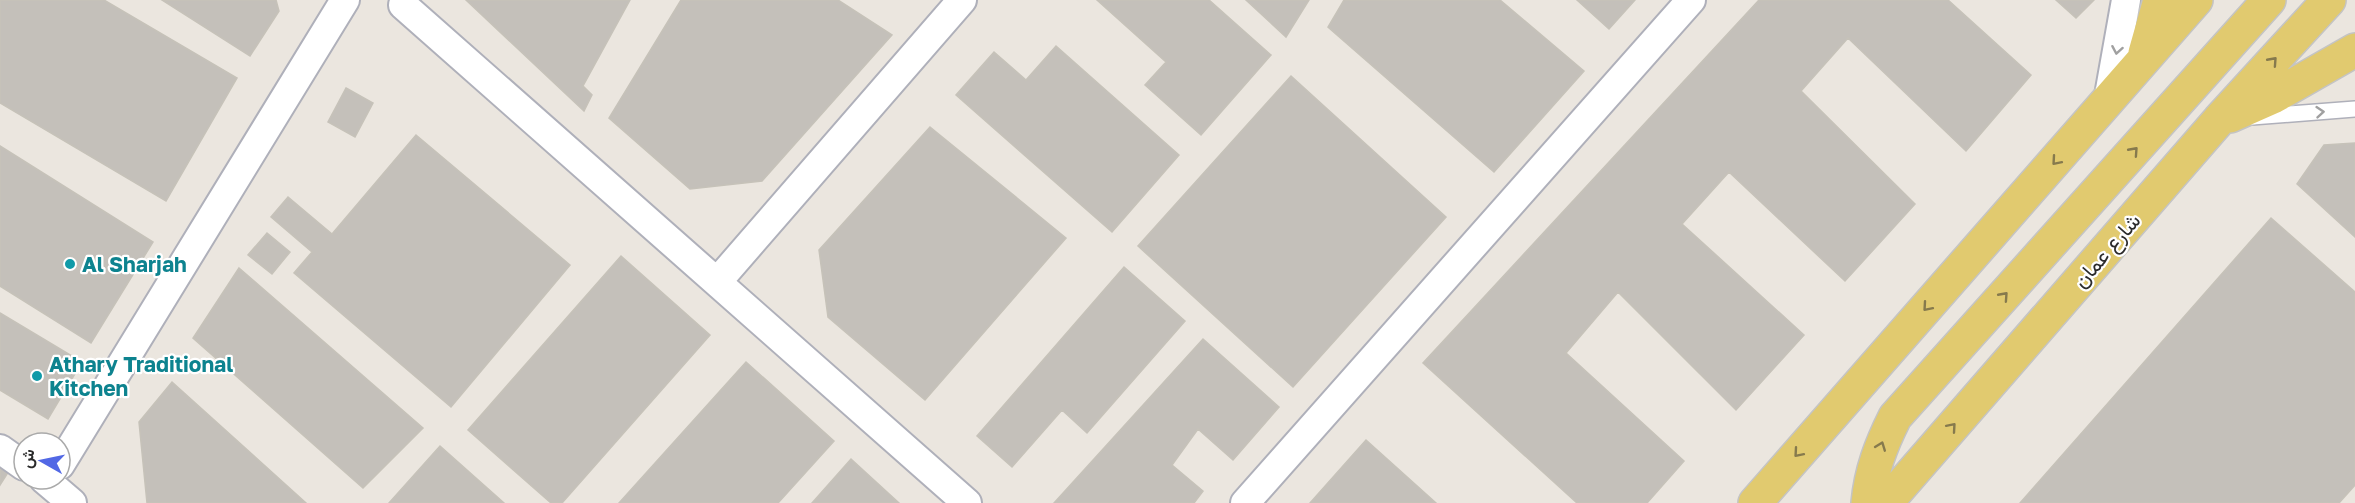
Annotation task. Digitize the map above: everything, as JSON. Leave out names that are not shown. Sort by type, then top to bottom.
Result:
[{"type":"main road","points":[[2143,58],[2160,0]]},
{"type":"main road","points":[[1755,503],[2196,0]]},
{"type":"main road","points":[[1868,503],[1874,467],[1882,443],[1895,417],[2269,0]]},
{"type":"main road","name":"شارع عمان","points":[[1886,503],[2219,120],[2329,0]]},
{"type":"main road","points":[[2219,120],[2273,97],[2355,50]]},
{"type":"street","points":[[72,443],[345,0]]},
{"type":"street","points":[[717,282],[962,0]]},
{"type":"street","points":[[1245,503],[1691,0]]},
{"type":"street","points":[[2108,101],[2126,0]]},
{"type":"street","points":[[403,5],[967,503]]},
{"type":"street","points":[[58,491],[72,503]]},
{"type":"lane","points":[[2219,120],[2355,109]]},
{"type":"building","points":[[0,0],[104,0],[237,78],[166,201],[0,103]]},
{"type":"building","points":[[162,0],[276,0],[279,11],[250,56]]},
{"type":"building","points":[[466,0],[630,0],[583,86],[592,95],[584,111]]},
{"type":"building","points":[[681,0],[838,0],[892,35],[762,181],[690,189],[609,118]]},
{"type":"building","points":[[1097,0],[1209,0],[1271,55],[1201,135],[1145,85],[1166,62]]},
{"type":"building","points":[[1246,0],[1309,0],[1286,37]]},
{"type":"building","points":[[1344,0],[1500,0],[1584,71],[1494,172],[1328,27]]},
{"type":"building","points":[[1577,0],[1635,0],[1609,29]]},
{"type":"building","points":[[1759,0],[1948,0],[2031,75],[1966,151],[1848,38],[1801,91],[1915,204],[1845,281],[1729,172],[1682,224],[1804,335],[1736,410],[1618,292],[1566,353],[1684,461],[1647,503],[1577,503],[1423,363]]},
{"type":"building","points":[[2056,0],[2094,0],[2076,18]]},
{"type":"building","points":[[1056,46],[1179,155],[1112,232],[956,95],[994,52],[1026,80]]},
{"type":"building","points":[[1291,76],[1446,217],[1293,387],[1138,246]]},
{"type":"building","points":[[346,88],[373,103],[355,137],[328,122]]},
{"type":"building","points":[[930,127],[1066,238],[925,400],[828,317],[819,250]]},
{"type":"building","points":[[416,135],[570,265],[451,407],[294,273],[312,252],[271,217],[288,197],[332,234]]},
{"type":"building","points":[[2355,143],[2355,237],[2297,184],[2324,145]]},
{"type":"building","name":"Al Sharjah","points":[[0,146],[153,242],[91,343],[0,286]]},
{"type":"building","points":[[2271,218],[2355,292],[2355,485],[2339,503],[2020,503]]},
{"type":"building","points":[[267,233],[290,252],[272,274],[248,255]]},
{"type":"building","points":[[621,256],[710,335],[562,503],[551,503],[468,430]]},
{"type":"building","points":[[1124,267],[1185,321],[1087,433],[1062,410],[1012,467],[977,436]]},
{"type":"building","points":[[239,268],[423,428],[363,488],[193,338]]},
{"type":"building","name":"Athary Traditional Kitchen","points":[[0,313],[82,362],[48,419],[0,390]]},
{"type":"building","points":[[1203,339],[1279,407],[1233,460],[1198,429],[1172,465],[1203,491],[1194,503],[1054,503]]},
{"type":"building","points":[[746,362],[834,441],[778,503],[619,503]]},
{"type":"building","points":[[172,382],[306,503],[147,503],[139,422]]},
{"type":"building","points":[[1366,440],[1436,503],[1310,503]]},
{"type":"building","points":[[440,446],[504,503],[389,503]]},
{"type":"building","points":[[0,454],[12,462],[12,466],[0,485]]},
{"type":"building","points":[[851,459],[899,503],[812,503]]},
{"type":"place","name":"Al Sharjah","points":[[70,264]]},
{"type":"place","name":"Athary Traditional Kitchen","points":[[37,376]]}]
